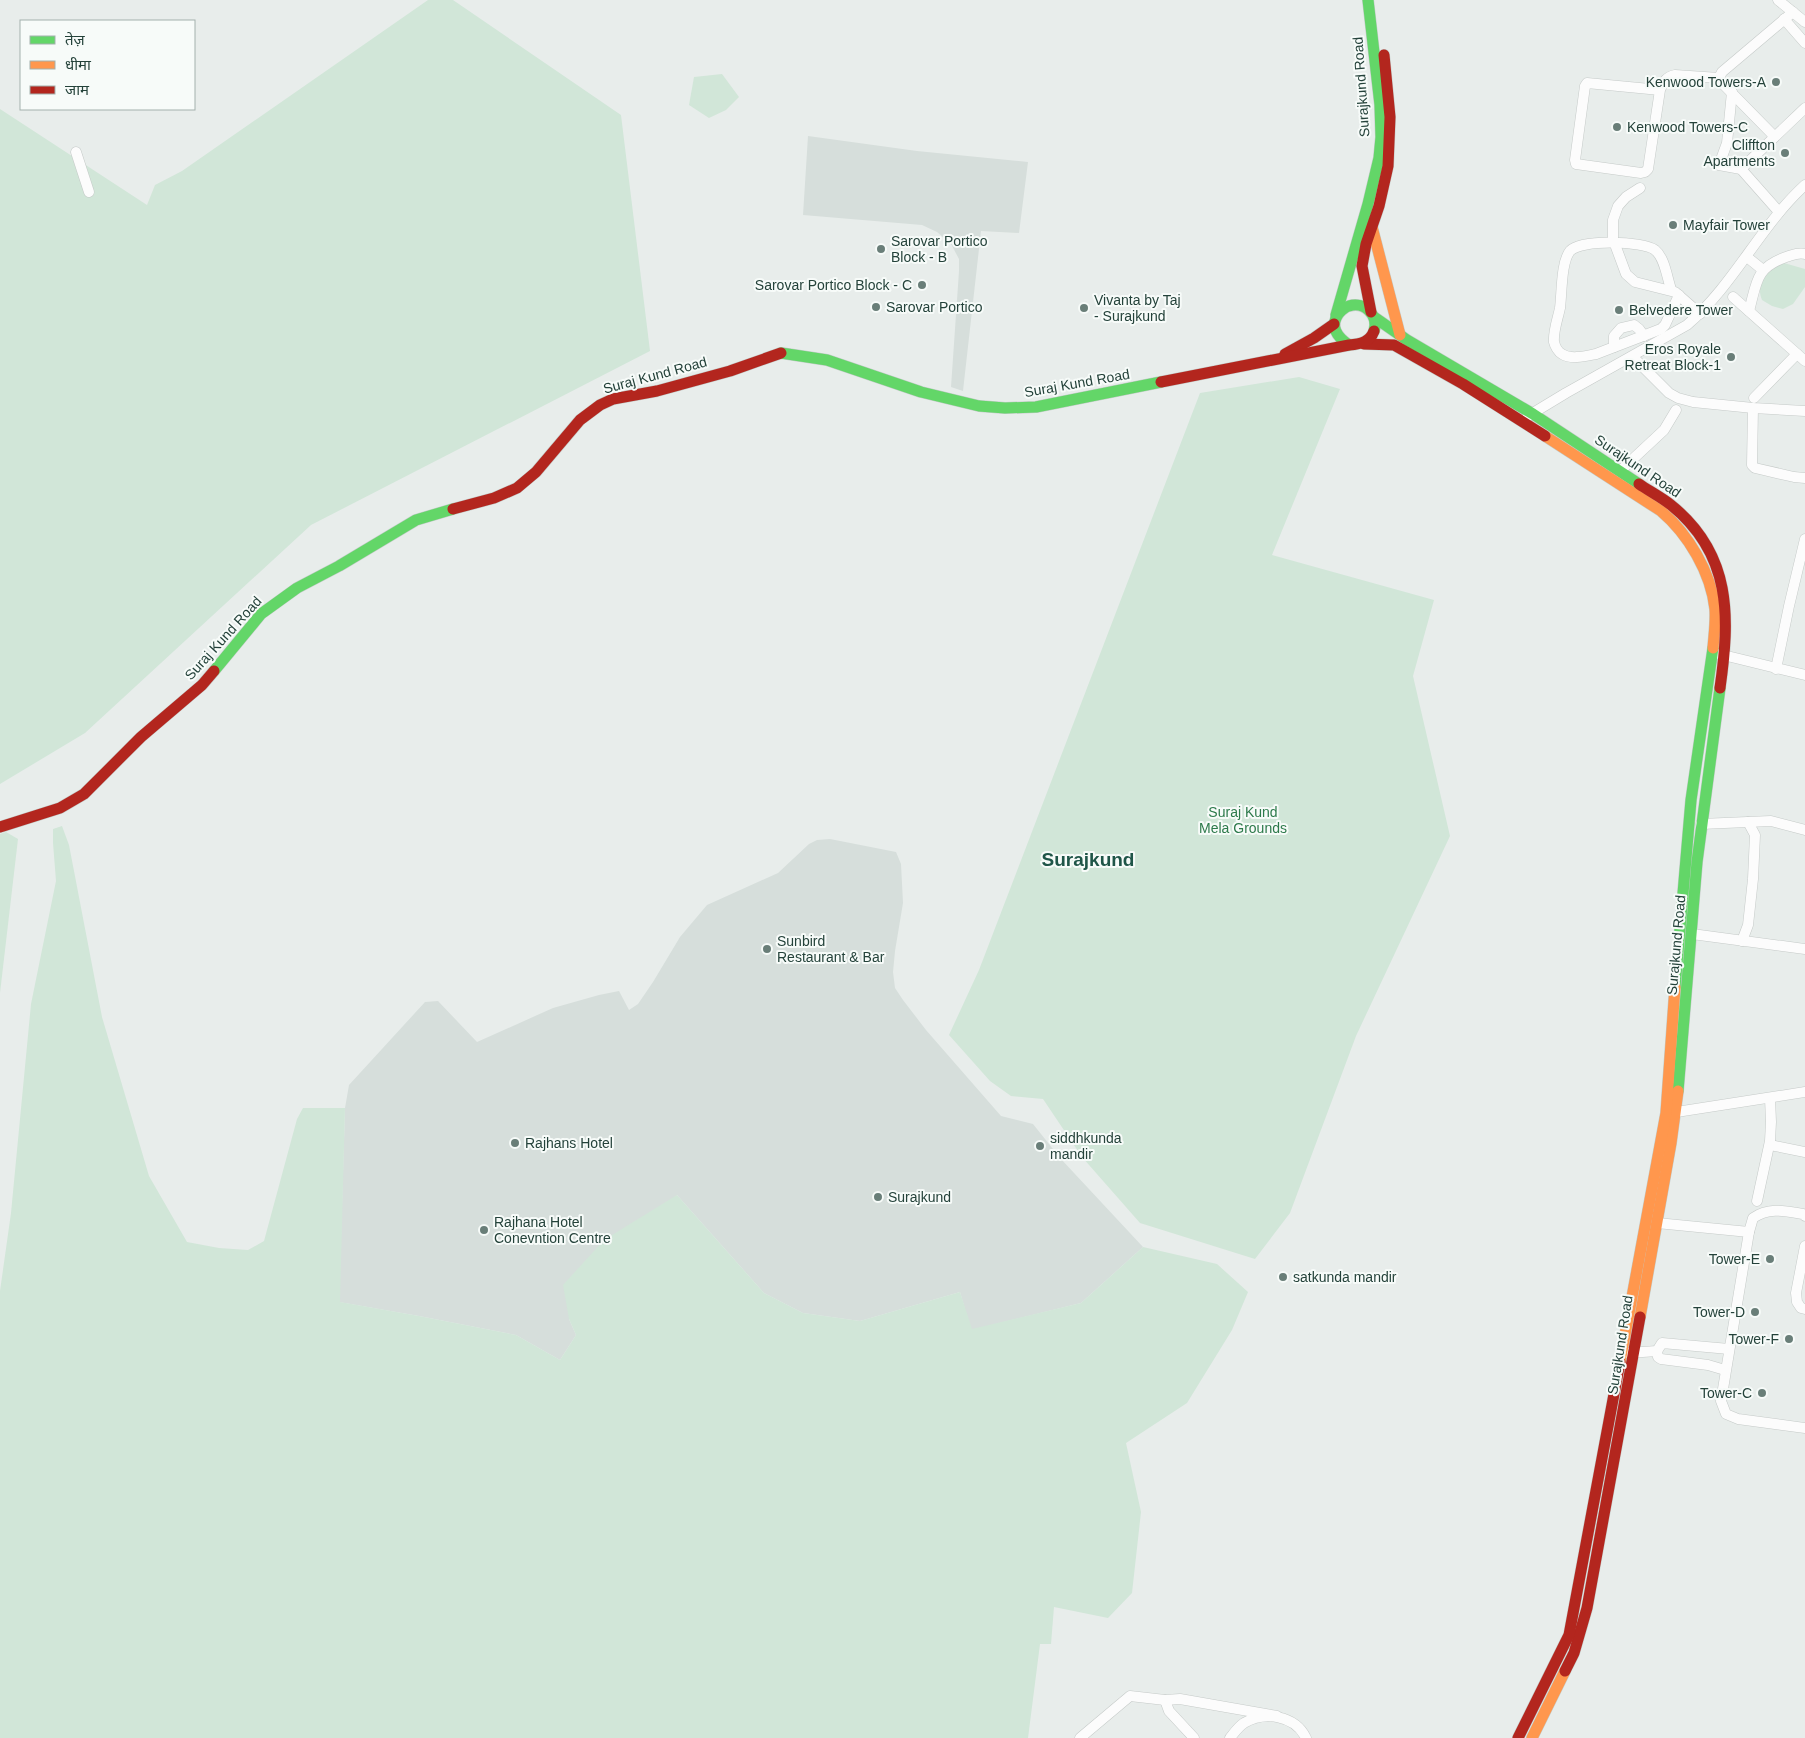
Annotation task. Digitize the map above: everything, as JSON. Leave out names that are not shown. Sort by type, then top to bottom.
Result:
[{"type":"main road","name":"Surajkund Road","points":[[1335,320],[1379,158],[1381,137],[1380,105],[1368,0]]},
{"type":"main road","name":"Surajkund Road","points":[[1378,0],[1389,98],[1389,147],[1386,175],[1366,244],[1362,266],[1373,315],[1400,335],[1533,414],[1620,470],[1683,514],[1702,538],[1723,589],[1726,612],[1691,800],[1680,923],[1671,1113]]},
{"type":"main road","points":[[1372,227],[1400,335]]},
{"type":"main road","points":[[1272,361],[1314,338],[1335,320],[1344,307],[1360,305],[1373,315],[1376,329],[1373,336],[1364,344],[1349,345],[1336,336],[1335,320]]},
{"type":"main road","name":"Surajkund Road","points":[[1364,344],[1394,345],[1463,384],[1499,409],[1521,421],[1661,511],[1674,522],[1695,553],[1709,584],[1715,609],[1719,654],[1700,824],[1692,934],[1671,1113],[1655,1202],[1622,1353],[1568,1635],[1561,1654],[1518,1738]]},
{"type":"main road","name":"Suraj Kund Road","points":[[0,827],[60,808],[84,794],[141,737],[202,685],[261,614],[277,601],[416,520],[494,498],[517,488],[536,472],[589,412],[613,399],[657,392],[730,371],[777,354],[787,353],[827,360],[921,392],[979,406],[1005,408],[1036,407],[1349,345]]},
{"type":"main road","name":"Surajkund Road","points":[[1532,1738],[1568,1669],[1582,1632],[1588,1608],[1657,1223],[1655,1202]]},
{"type":"street","points":[[1778,0],[1805,43]]},
{"type":"street","points":[[1788,15],[1805,22]]},
{"type":"street","points":[[1719,78],[1722,72],[1788,15]]},
{"type":"street","points":[[1660,90],[1587,83],[1585,86],[1576,164],[1645,172],[1648,169],[1660,90],[1664,81],[1670,76],[1675,75],[1719,78]]},
{"type":"street","points":[[1719,78],[1774,136]]},
{"type":"street","points":[[1732,92],[1727,143],[1719,164],[1741,169],[1779,212]]},
{"type":"street","points":[[1741,169],[1805,108]]},
{"type":"street","points":[[76,152],[89,192]]},
{"type":"street","points":[[1521,421],[1566,393],[1687,325],[1724,288],[1779,212],[1791,197],[1805,185]]},
{"type":"street","points":[[1640,188],[1626,197],[1618,206],[1615,213],[1613,239],[1626,274],[1630,279],[1675,292]]},
{"type":"street","points":[[1675,292],[1665,325],[1656,332],[1596,354],[1569,357],[1561,354],[1556,347],[1554,340],[1565,267],[1570,251],[1574,248],[1593,243],[1637,244],[1649,246],[1657,251],[1675,292],[1700,314]]},
{"type":"street","points":[[1749,311],[1759,277],[1763,270],[1775,261],[1797,253],[1805,254]]},
{"type":"street","points":[[1747,257],[1763,270]]},
{"type":"street","points":[[1733,297],[1801,358],[1754,403],[1752,465],[1755,468],[1805,478]]},
{"type":"street","points":[[1614,348],[1614,336],[1621,328],[1634,325],[1640,329],[1644,336]]},
{"type":"street","points":[[1633,357],[1669,393],[1678,398],[1693,402],[1754,403],[1805,410]]},
{"type":"street","points":[[1620,470],[1664,430],[1676,410]]},
{"type":"street","points":[[1776,669],[1805,539]]},
{"type":"street","points":[[1719,654],[1805,675]]},
{"type":"street","points":[[1700,824],[1771,821],[1805,830]]},
{"type":"street","points":[[1742,941],[1748,925],[1753,879],[1755,835],[1748,822]]},
{"type":"street","points":[[1692,934],[1805,949]]},
{"type":"street","points":[[1671,1113],[1805,1092]]},
{"type":"street","points":[[1757,1200],[1770,1145],[1772,1122],[1770,1098]]},
{"type":"street","points":[[1770,1145],[1805,1152]]},
{"type":"street","points":[[1805,1216],[1779,1210],[1761,1212],[1753,1218],[1749,1232],[1721,1401],[1726,1414],[1738,1419],[1805,1428]]},
{"type":"street","points":[[1657,1223],[1749,1232]]},
{"type":"street","points":[[1805,1246],[1796,1293],[1796,1302],[1801,1308],[1805,1309]]},
{"type":"street","points":[[1725,1370],[1708,1365],[1661,1359],[1658,1357],[1657,1351],[1662,1343],[1729,1349]]},
{"type":"street","points":[[1622,1353],[1657,1351]]},
{"type":"street","points":[[1080,1738],[1130,1696],[1165,1700],[1180,1699],[1277,1716],[1292,1722],[1306,1738]]},
{"type":"street","points":[[1165,1700],[1170,1711],[1194,1738]]},
{"type":"street","points":[[1230,1738],[1242,1724],[1250,1720],[1258,1717],[1277,1716]]},
{"type":"shaded area","points":[[808,136],[917,151],[1028,162],[1019,233],[981,231],[963,391],[951,387],[959,259],[951,244],[937,232],[922,225],[803,215]]},
{"type":"shaded area","name":"Rajhans Hotel","points":[[830,839],[896,852],[901,864],[903,903],[893,972],[895,988],[926,1030],[1001,1116],[1033,1124],[1061,1159],[1143,1247],[1081,1303],[971,1330],[960,1292],[860,1321],[803,1313],[764,1293],[677,1195],[569,1319],[576,1335],[560,1360],[516,1335],[339,1302],[345,1108],[349,1085],[425,1002],[438,1001],[477,1042],[553,1008],[599,995],[619,991],[629,1010],[638,1004],[680,937],[707,905],[778,873],[809,844],[817,840]]},
{"type":"green space","points":[[428,0],[453,0],[621,115],[650,351],[311,525],[85,733],[0,784],[0,109],[147,205],[155,185],[182,171]]},
{"type":"green space","points":[[722,74],[739,97],[726,110],[709,118],[689,105],[694,77]]},
{"type":"green space","points":[[1784,263],[1805,269],[1805,287],[1793,304],[1783,309],[1772,306],[1762,300],[1760,286],[1769,266]]},
{"type":"green space","name":"Suraj Kund Mela Grounds","points":[[1299,377],[1340,389],[1272,555],[1434,600],[1413,676],[1450,836],[1356,1036],[1290,1213],[1255,1259],[1140,1223],[1082,1157],[1043,1099],[1011,1096],[990,1081],[949,1035],[979,970],[1200,393]]},
{"type":"green space","points":[[62,826],[69,845],[102,1017],[149,1176],[187,1242],[219,1248],[248,1250],[264,1241],[297,1119],[303,1108],[345,1108],[340,1302],[516,1335],[560,1360],[576,1335],[569,1319],[563,1285],[604,1240],[677,1195],[764,1293],[803,1313],[860,1321],[960,1292],[972,1329],[1081,1303],[1143,1247],[1217,1264],[1248,1292],[1232,1330],[1187,1403],[1126,1443],[1141,1512],[1132,1593],[1108,1618],[1054,1607],[1051,1644],[1040,1644],[1028,1738],[0,1738],[0,1291],[11,1213],[31,1004],[56,881],[53,829]]},
{"type":"green space","points":[[6,832],[18,839],[0,993],[0,834]]},
{"type":"traffic: fast","points":[[1336,315],[1368,204],[1379,158],[1381,137],[1380,105],[1368,0]]},
{"type":"traffic: fast","points":[[1349,345],[1338,335],[1335,327],[1336,318],[1346,307],[1355,305],[1365,307],[1374,320],[1374,331]]},
{"type":"traffic: fast","points":[[1374,317],[1407,340],[1533,414],[1639,484]]},
{"type":"traffic: fast","points":[[781,353],[827,360],[921,392],[979,406],[1005,408],[1036,407],[1161,382]]},
{"type":"traffic: fast","points":[[214,671],[261,614],[297,588],[339,566],[416,520],[453,509]]},
{"type":"traffic: fast","points":[[1675,987],[1691,800],[1713,648]]},
{"type":"traffic: fast","points":[[1678,1091],[1697,862],[1720,688]]},
{"type":"traffic: slow","points":[[1372,227],[1400,335]]},
{"type":"traffic: slow","points":[[1545,436],[1661,511],[1689,542],[1709,581],[1713,595],[1715,609],[1713,648]]},
{"type":"traffic: slow","points":[[1620,1362],[1666,1113],[1675,987]]},
{"type":"traffic: slow","points":[[1640,1317],[1671,1143],[1678,1091]]},
{"type":"traffic: slow","points":[[1532,1738],[1565,1671]]},
{"type":"traffic: jam","points":[[1371,312],[1362,266],[1366,244],[1379,206],[1388,166],[1390,117],[1384,55]]},
{"type":"traffic: jam","points":[[1285,354],[1334,324]]},
{"type":"traffic: jam","points":[[1161,382],[1357,344],[1370,338],[1374,331]]},
{"type":"traffic: jam","points":[[1364,344],[1394,345],[1463,384],[1545,436]]},
{"type":"traffic: jam","points":[[453,509],[494,498],[517,488],[536,472],[580,420],[600,405],[613,399],[657,391],[730,371],[781,353]]},
{"type":"traffic: jam","points":[[1639,484],[1671,505],[1691,524],[1706,544],[1716,566],[1722,588],[1725,612],[1725,636],[1720,688]]},
{"type":"traffic: jam","points":[[0,827],[60,808],[84,794],[141,737],[202,685],[214,671]]},
{"type":"traffic: jam","points":[[1565,1671],[1574,1653],[1587,1608],[1640,1317]]},
{"type":"traffic: jam","points":[[1518,1738],[1569,1635],[1620,1362]]},
{"type":"place","name":"Kenwood Towers-A","points":[[1776,82]]},
{"type":"place","name":"Kenwood Towers-C","points":[[1617,127]]},
{"type":"place","name":"Cliffton Apartments","points":[[1785,153]]},
{"type":"place","name":"Mayfair Tower","points":[[1673,225]]},
{"type":"place","name":"Sarovar Portico Block - B","points":[[881,249]]},
{"type":"place","name":"Sarovar Portico Block - C","points":[[922,285]]},
{"type":"place","name":"Sarovar Portico","points":[[876,307]]},
{"type":"place","name":"Vivanta by Taj - Surajkund","points":[[1084,308]]},
{"type":"place","name":"Belvedere Tower","points":[[1619,310]]},
{"type":"place","name":"Eros Royale Retreat Block-1","points":[[1731,357]]},
{"type":"place","name":"Sunbird Restaurant & Bar","points":[[767,949]]},
{"type":"place","name":"Rajhans Hotel","points":[[515,1143]]},
{"type":"place","name":"siddhkunda mandir","points":[[1040,1146]]},
{"type":"place","name":"Surajkund","points":[[878,1197]]},
{"type":"place","name":"Rajhana Hotel Conevntion Centre","points":[[484,1230]]},
{"type":"place","name":"Tower-E","points":[[1770,1259]]},
{"type":"place","name":"satkunda mandir","points":[[1283,1277]]},
{"type":"place","name":"Tower-D","points":[[1755,1312]]},
{"type":"place","name":"Tower-F","points":[[1789,1339]]},
{"type":"place","name":"Tower-C","points":[[1762,1393]]},
{"type":"district","name":"Surajkund","points":[[1088,859]]}]
